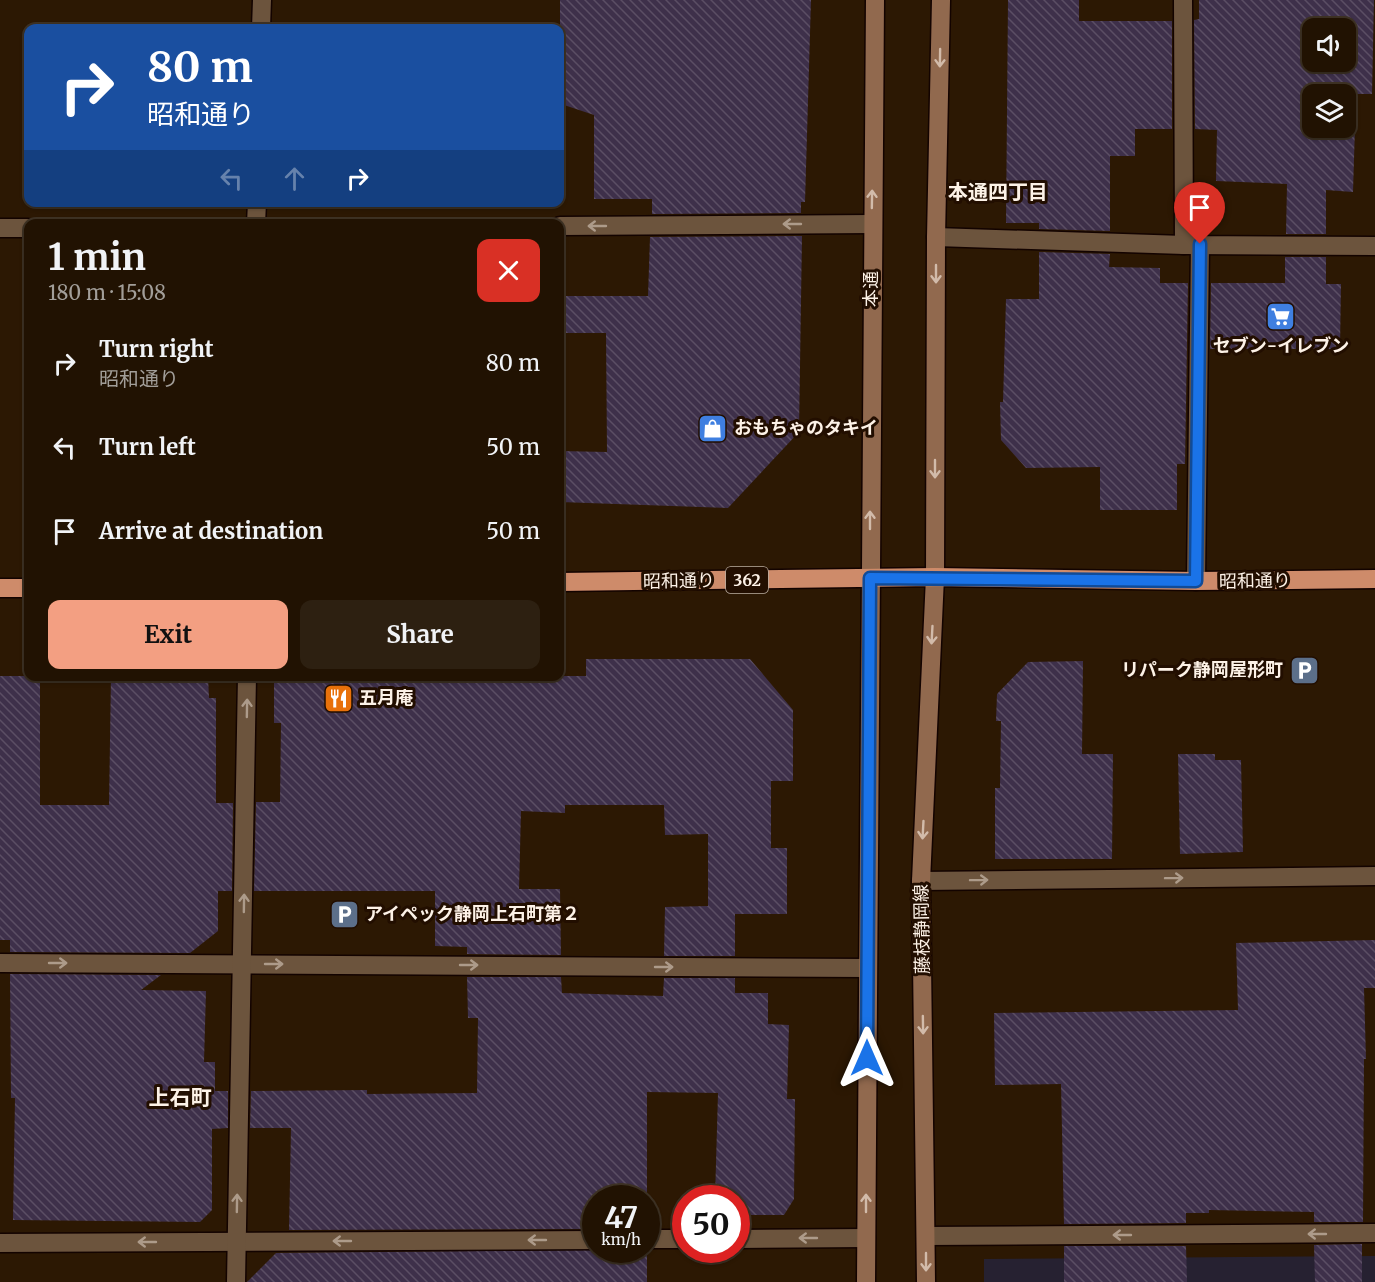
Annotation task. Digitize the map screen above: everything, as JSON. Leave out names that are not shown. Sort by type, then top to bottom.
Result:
[{"type":"highway","name":"昭和通り","points":[[564,582],[935,577],[1196,581],[1375,579]]},
{"type":"highway","points":[[0,588],[24,588]]},
{"type":"main road","name":"本通","points":[[870,578],[875,0]]},
{"type":"main road","points":[[935,577],[936,237],[941,0]]},
{"type":"main road","name":"藤枝静岡線","points":[[926,1282],[921,881],[935,577]]},
{"type":"main road","points":[[866,1282],[870,578]]},
{"type":"street","points":[[261,24],[262,0]]},
{"type":"street","points":[[1183,0],[1192,244],[1196,581]]},
{"type":"street","points":[[564,226],[872,224]]},
{"type":"street","points":[[0,228],[24,228]]},
{"type":"street","points":[[936,237],[1375,246]]},
{"type":"street","points":[[236,1282],[247,681]]},
{"type":"street","points":[[921,881],[1375,876]]},
{"type":"street","points":[[0,963],[867,968]]},
{"type":"street","points":[[926,1236],[1375,1233]]},
{"type":"street","points":[[750,1239],[866,1238]]},
{"type":"street","points":[[0,1243],[582,1240]]},
{"type":"shaded area","points":[[1375,1256],[1375,1282],[984,1282],[984,1259]]},
{"type":"building","points":[[560,0],[811,0],[805,202],[801,202],[801,213],[652,214],[652,199],[594,199],[594,115],[564,105],[564,24],[560,24]]},
{"type":"building","points":[[1008,0],[1079,0],[1079,21],[1172,21],[1172,129],[1135,129],[1135,156],[1110,156],[1110,231],[1039,229],[1039,223],[1006,223]]},
{"type":"building","points":[[1199,0],[1374,0],[1372,94],[1356,94],[1356,84],[1302,84],[1302,138],[1355,138],[1353,192],[1326,190],[1326,234],[1286,234],[1287,184],[1216,181],[1217,130],[1195,129],[1194,20],[1199,19]]},
{"type":"building","points":[[802,236],[799,432],[728,508],[564,502],[564,451],[607,452],[606,333],[564,333],[564,296],[648,296],[650,237]]},
{"type":"building","points":[[1039,252],[1110,254],[1109,267],[1160,268],[1160,283],[1188,283],[1185,464],[1177,464],[1177,510],[1100,510],[1100,467],[1026,468],[1001,440],[1000,402],[1003,402],[1006,299],[1039,299]]},
{"type":"building","points":[[1285,257],[1326,257],[1326,284],[1341,284],[1340,349],[1210,349],[1211,283],[1285,283]]},
{"type":"building","points":[[586,659],[750,659],[793,710],[793,781],[771,781],[771,848],[787,848],[787,914],[735,914],[735,956],[664,956],[665,907],[708,906],[708,834],[665,835],[664,805],[565,805],[565,813],[521,811],[519,889],[560,889],[561,955],[467,954],[467,947],[435,946],[435,891],[254,891],[256,802],[280,802],[281,723],[274,723],[274,681],[564,681],[564,676],[586,676]]},
{"type":"building","points":[[1083,661],[1082,754],[1113,754],[1112,859],[995,859],[995,788],[1000,788],[1001,721],[996,721],[997,694],[1028,662]]},
{"type":"building","points":[[0,676],[24,676],[24,681],[40,681],[40,805],[109,805],[111,681],[208,681],[209,698],[216,698],[216,803],[233,803],[232,891],[218,891],[218,931],[190,953],[10,952],[10,940],[0,940]]},
{"type":"building","points":[[1178,754],[1215,754],[1215,760],[1241,760],[1243,852],[1180,854]]},
{"type":"building","points":[[1375,940],[1375,988],[1364,988],[1366,1059],[1364,1059],[1363,1222],[1314,1222],[1314,1212],[1209,1210],[1209,1213],[1186,1213],[1186,1223],[1064,1224],[1061,1084],[995,1085],[994,1013],[1238,1010],[1236,943]]},
{"type":"building","points":[[10,974],[161,975],[141,990],[206,991],[204,1062],[215,1062],[215,1091],[228,1091],[228,1128],[212,1129],[212,1210],[200,1222],[13,1220],[15,1098],[11,1098]]},
{"type":"building","points":[[467,977],[561,977],[562,993],[663,996],[664,978],[735,978],[735,993],[768,993],[768,1024],[789,1025],[787,1099],[795,1099],[794,1199],[784,1215],[750,1215],[750,1185],[715,1185],[718,1093],[647,1092],[647,1185],[582,1185],[582,1229],[289,1230],[291,1128],[250,1128],[251,1091],[367,1090],[367,1094],[477,1093],[478,1018],[468,1018]]},
{"type":"building","points":[[1362,1244],[1362,1282],[1315,1282],[1314,1245]]},
{"type":"building","points":[[1064,1246],[1186,1246],[1187,1282],[1064,1282]]},
{"type":"building","points":[[582,1251],[582,1263],[647,1263],[647,1282],[247,1282],[276,1253]]},
{"type":"place","name":"セブン-イレブン","points":[[1281,317]]},
{"type":"place","name":"おもちゃのタキイ","points":[[713,428]]},
{"type":"place","name":"リパーク静岡屋形町","points":[[1304,670]]},
{"type":"place","name":"五月庵","points":[[338,698]]},
{"type":"place","name":"アイペック静岡上石町第２","points":[[344,914]]},
{"type":"district","name":"本通四丁目","points":[[998,192]]},
{"type":"district","name":"上石町","points":[[180,1098]]},
{"type":"route","points":[[867,1058],[870,578],[1196,581],[1200,244]]}]
